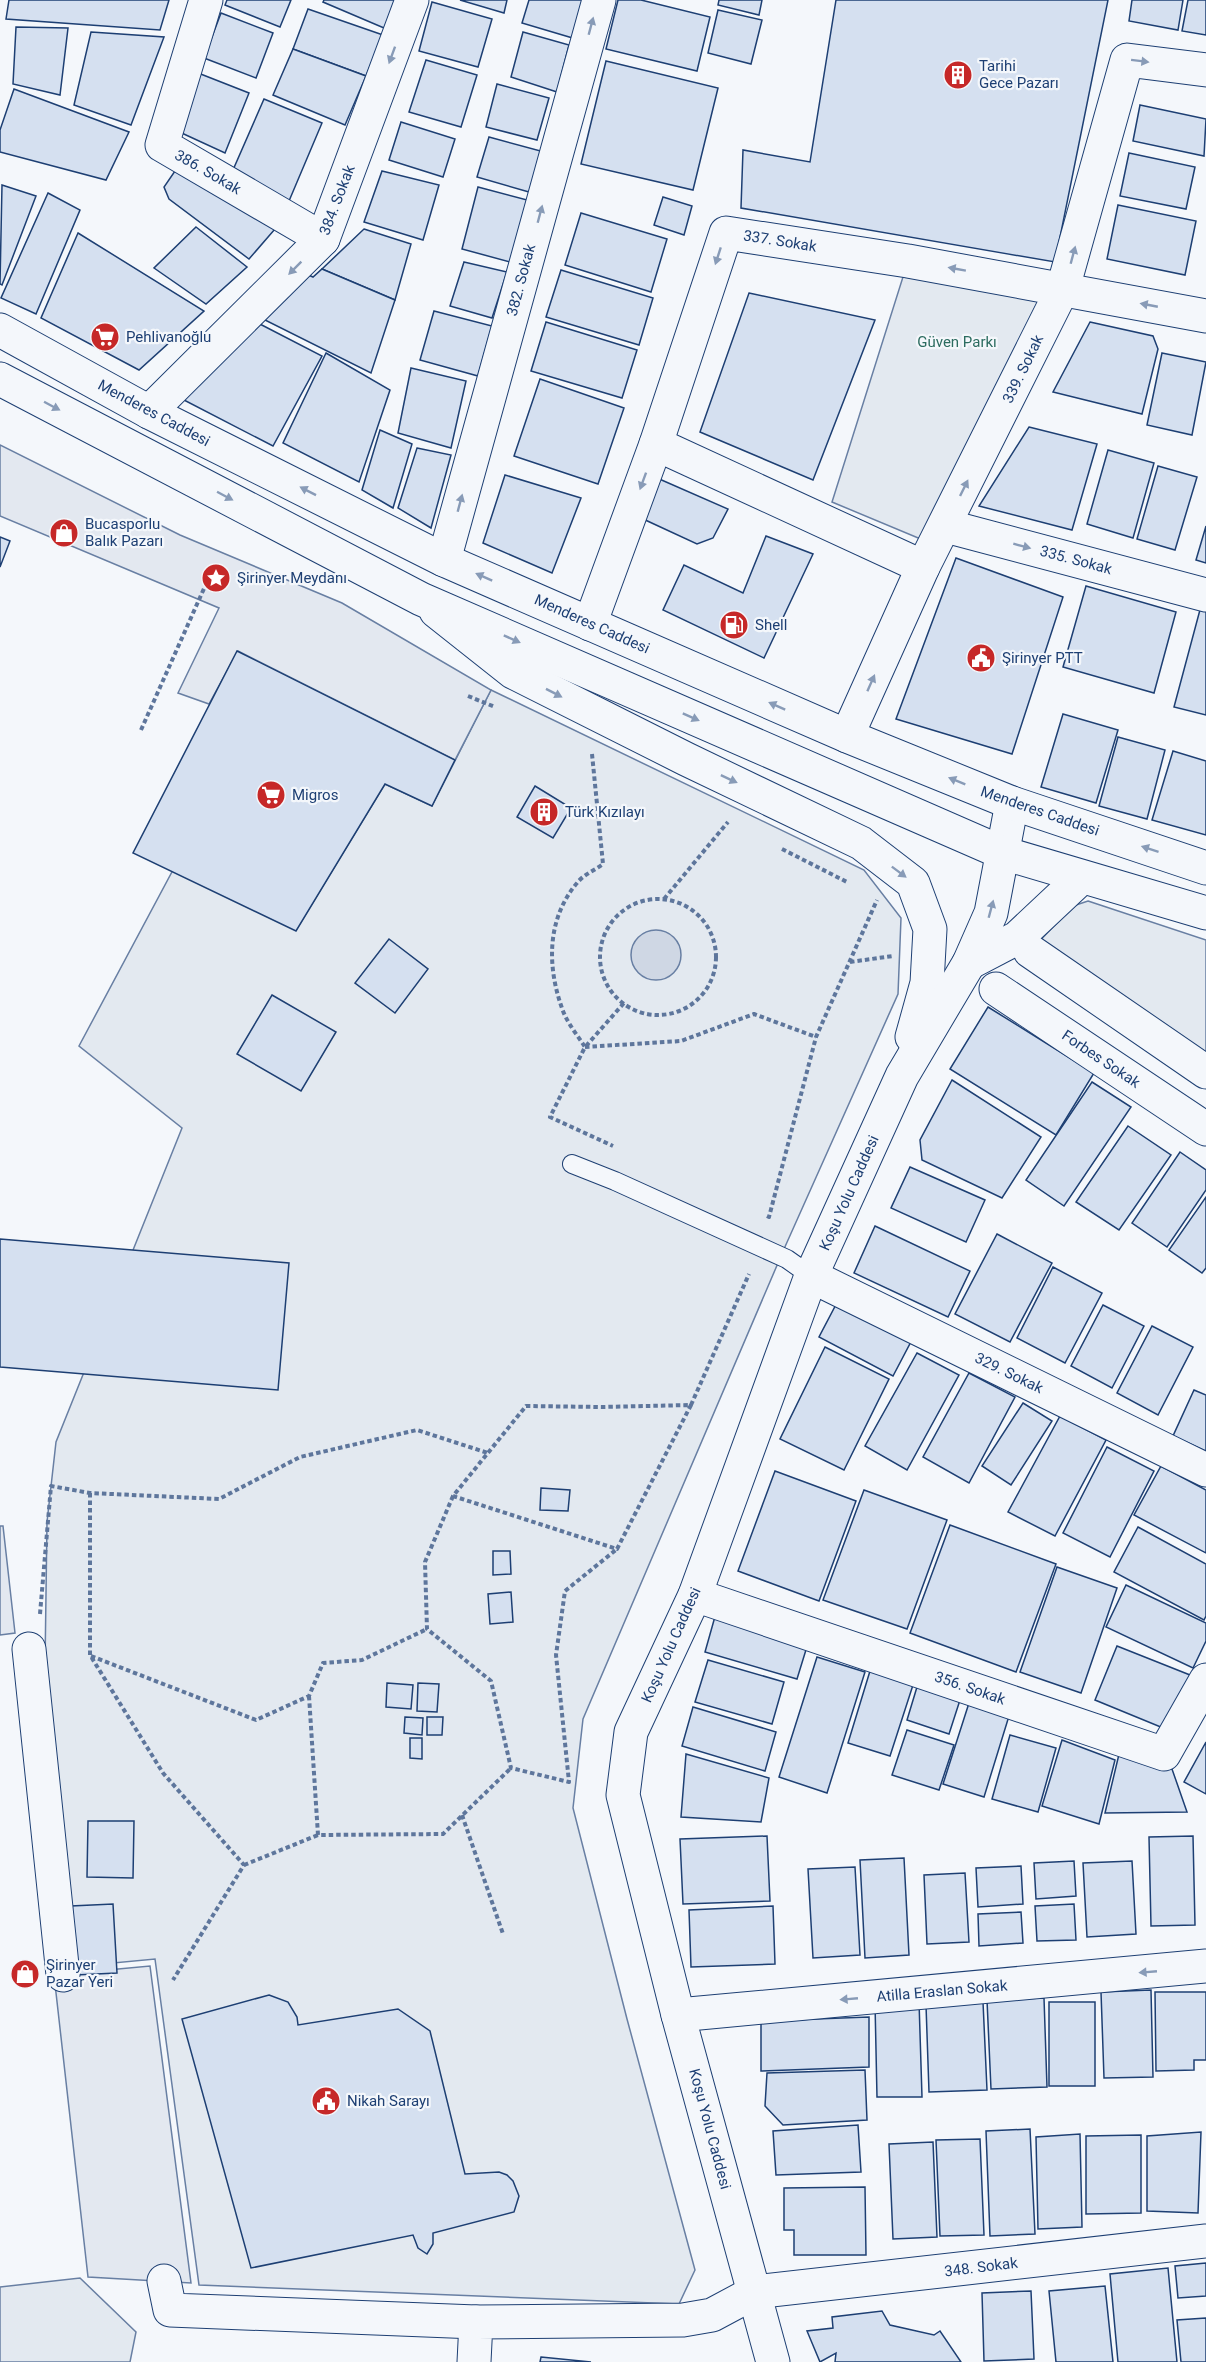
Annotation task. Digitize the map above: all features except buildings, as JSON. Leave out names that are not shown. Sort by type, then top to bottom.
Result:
[{"type":"street","name":"386. Sokak","points":[[206,0],[162,146],[323,239]]},
{"type":"street","name":"384. Sokak","points":[[150,412],[323,239],[412,0]]},
{"type":"street","name":"382. Sokak","points":[[444,560],[599,0]]},
{"type":"street","name":"339. Sokak","points":[[847,736],[923,567],[1063,288],[1127,60],[1206,70]]},
{"type":"street","name":"337. Sokak","points":[[591,624],[656,444],[726,233],[908,261],[1206,316]]},
{"type":"street","name":"Menderes Caddesi","points":[[0,330],[150,412],[444,560],[847,736],[1011,803],[1206,868]]},
{"type":"street","points":[[0,379],[421,598],[1003,853],[1206,913]]},
{"type":"street","points":[[656,444],[923,567]]},
{"type":"street","name":"335. Sokak","points":[[945,526],[1206,595]]},
{"type":"street","points":[[421,598],[513,672],[861,843],[913,883],[930,929],[927,983],[902,1076]]},
{"type":"street","name":"Koşu Yolu Caddesi","points":[[773,2362],[678,2015],[623,1795],[631,1731],[695,1595],[812,1276],[902,1076],[969,963],[991,913],[1011,803]]},
{"type":"street","points":[[969,963],[1017,938],[1082,877]]},
{"type":"street","points":[[1030,951],[1206,1072]]},
{"type":"street","name":"Forbes Sokak","points":[[996,989],[1206,1129]]},
{"type":"street","name":"329. Sokak","points":[[812,1276],[1206,1470]]},
{"type":"street","name":"356. Sokak","points":[[695,1595],[1164,1754],[1206,1680]]},
{"type":"street","points":[[29,1649],[63,1975]]},
{"type":"street","name":"Atilla Eraslan Sokak","points":[[678,2015],[1206,1966]]},
{"type":"street","name":"348. Sokak","points":[[755,2292],[1206,2241]]},
{"type":"street","points":[[164,2281],[170,2310],[476,2322],[683,2320],[712,2314],[755,2292]]},
{"type":"street","points":[[474,2362],[476,2322]]},
{"type":"lane","points":[[572,1164],[615,1181],[787,1259],[812,1276]]},
{"type":"path","points":[[141,730],[206,584]]},
{"type":"path","points":[[468,696],[495,707]]},
{"type":"path","points":[[585,1047],[563,1013],[553,974],[552,937],[559,910],[578,881],[603,864],[592,754]]},
{"type":"path","points":[[664,899],[728,822]]},
{"type":"path","points":[[511,1768],[569,1782],[556,1655],[565,1591],[616,1549],[691,1405],[760,1247],[816,1037],[879,898]]},
{"type":"path","points":[[664,899],[681,903],[697,913],[709,927],[715,944],[717,962],[713,980],[703,995],[689,1007],[673,1014],[652,1016],[633,1010],[624,1004],[616,998],[605,981],[600,962],[602,942],[610,924],[625,909],[643,901],[664,899]]},
{"type":"path","points":[[623,1150],[550,1117],[585,1047],[624,1004]]},
{"type":"path","points":[[585,1047],[681,1041],[754,1014],[816,1037]]},
{"type":"path","points":[[759,1212],[769,1217]]},
{"type":"path","points":[[511,1768],[491,1681],[427,1629],[425,1563],[453,1496],[526,1406],[691,1405]]},
{"type":"path","points":[[29,1649],[38,1648],[51,1486],[90,1493],[219,1499],[300,1457],[417,1430],[488,1453]]},
{"type":"path","points":[[90,1493],[90,1655],[163,1773],[244,1865]]},
{"type":"path","points":[[453,1496],[616,1549]]},
{"type":"path","points":[[318,1835],[309,1696],[323,1663],[362,1660],[427,1629]]},
{"type":"path","points":[[90,1655],[256,1720],[309,1696]]},
{"type":"path","points":[[172,1980],[244,1865],[318,1835],[443,1834],[511,1768]]},
{"type":"path","points":[[462,1815],[503,1934]]},
{"type":"green space","name":"Güven Parkı","points":[[908,261],[1063,288],[935,545],[832,502]]},
{"type":"green space","points":[[491,690],[864,870],[901,918],[898,994],[784,1249],[583,1719],[573,1808],[695,2270],[679,2304],[199,2285],[155,1959],[71,1967],[45,1667],[47,1522],[56,1442],[182,1128],[79,1046],[173,870],[296,930],[385,784],[432,806]]},
{"type":"green space","points":[[1088,901],[1206,940],[1206,1072],[1030,951],[1073,906]]},
{"type":"green space","points":[[80,2278],[136,2332],[130,2362],[0,2362],[0,2287]]},
{"type":"shaded area","name":"Şirinyer Meydanı","points":[[0,445],[180,535],[342,603],[491,690],[455,760],[238,651],[209,704],[178,693],[219,608],[0,516]]},
{"type":"shaded area","points":[[661,930],[674,937],[680,945],[680,965],[674,973],[666,979],[651,980],[638,973],[632,965],[631,950],[638,937],[646,931]]},
{"type":"shaded area","points":[[0,1526],[3,1526],[15,1633],[0,1635]]},
{"type":"shaded area","points":[[150,1966],[191,2283],[88,2277],[54,1975]]},
{"type":"place","name":"Tarihi Gece Pazarı","points":[[958,75]]},
{"type":"place","name":"Pehlivanoğlu","points":[[105,337]]},
{"type":"place","name":"Bucasporlu Balık Pazarı","points":[[64,533]]},
{"type":"place","name":"Şirinyer Meydanı","points":[[216,578]]},
{"type":"place","name":"Shell","points":[[734,625]]},
{"type":"place","name":"Şirinyer PTT","points":[[981,658]]},
{"type":"place","name":"Migros","points":[[271,795]]},
{"type":"place","name":"Türk Kızılayı","points":[[544,812]]},
{"type":"place","name":"Şirinyer Pazar Yeri","points":[[25,1974]]},
{"type":"place","name":"Nikah Sarayı","points":[[326,2101]]}]
